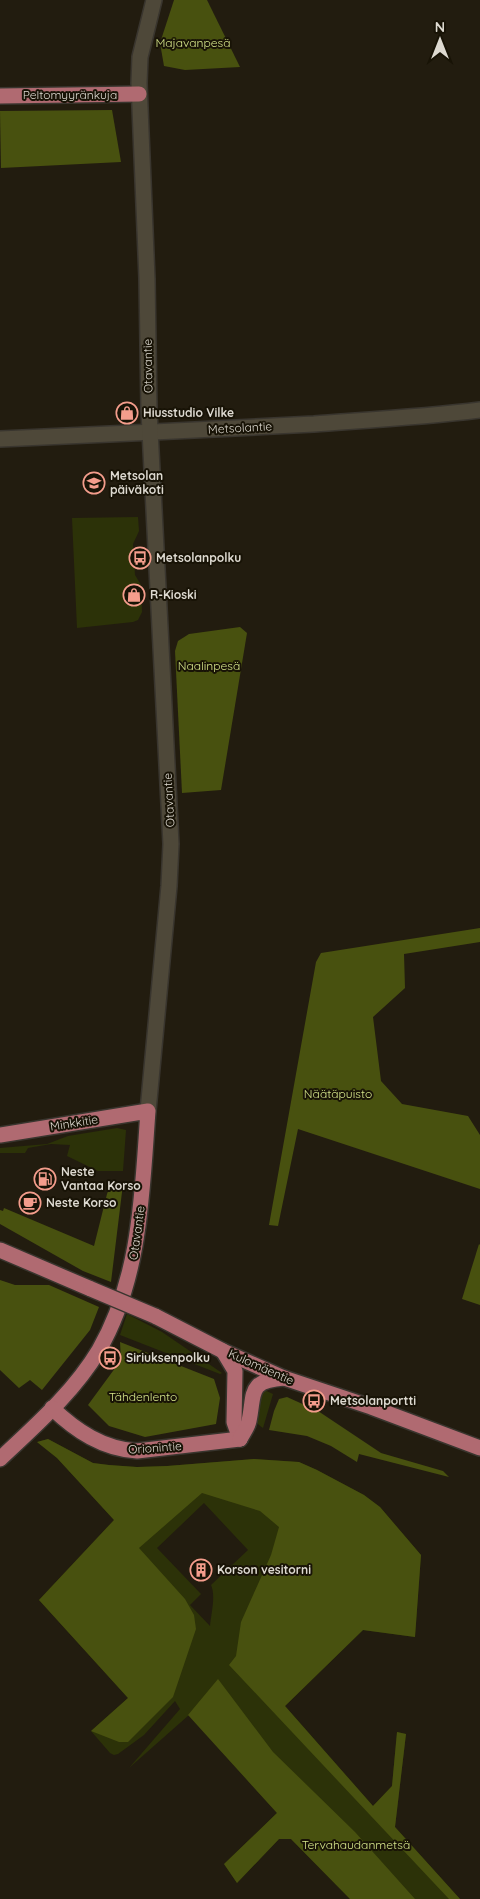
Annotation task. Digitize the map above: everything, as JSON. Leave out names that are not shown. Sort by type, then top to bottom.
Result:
[{"type":"main road","name":"Peltomyyränkuja","points":[[0,96],[139,94]]},
{"type":"main road","name":"Minkkitie","points":[[0,1135],[148,1111]]},
{"type":"main road","name":"Otavantie","points":[[0,1460],[37,1425],[76,1381],[98,1351],[114,1320],[124,1292],[135,1250],[148,1111]]},
{"type":"main road","name":"Kulomäentie","points":[[0,1250],[32,1263],[43,1270],[155,1316],[234,1346],[371,1407],[480,1448]]},
{"type":"main road","name":"Kulomäentie","points":[[0,1258],[30,1268],[43,1270]]},
{"type":"main road","name":"Kulomäentie","points":[[155,1316],[284,1378],[371,1407]]},
{"type":"main road","points":[[223,1350],[235,1371],[234,1422],[240,1439]]},
{"type":"main road","points":[[240,1439],[249,1423],[250,1404],[254,1391],[260,1383],[271,1379],[284,1378]]},
{"type":"main road","name":"Orionintie","points":[[52,1408],[87,1436],[112,1448],[123,1450],[137,1451],[240,1439]]},
{"type":"main road","name":"Kulomäentie","points":[[435,1432],[480,1439]]},
{"type":"street","name":"Otavantie","points":[[148,1111],[169,886],[171,844],[151,433],[139,94],[140,57],[154,0]]},
{"type":"street","name":"Metsolantie","points":[[0,438],[151,433],[382,419],[480,410]]},
{"type":"green space","name":"Majavanpesä","points":[[174,0],[207,0],[240,67],[185,70],[164,66],[160,43]]},
{"type":"green space","points":[[112,110],[121,162],[1,168],[0,111]]},
{"type":"green space","points":[[138,517],[139,531],[133,544],[135,575],[141,585],[142,612],[138,620],[77,628],[72,518]]},
{"type":"green space","name":"Naalinpesä","points":[[240,627],[247,633],[221,790],[182,793],[175,651],[178,641],[189,634]]},
{"type":"green space","name":"Näätäpuisto","points":[[480,928],[480,942],[404,954],[405,988],[373,1017],[381,1081],[402,1104],[468,1116],[480,1135],[480,1189],[298,1129],[278,1226],[269,1225],[316,962],[321,953]]},
{"type":"green space","points":[[117,1128],[126,1130],[123,1171],[98,1171],[67,1156],[70,1145],[51,1144],[28,1148],[25,1153],[0,1153],[0,1148],[47,1144],[68,1136]]},
{"type":"green space","points":[[113,1184],[123,1184],[111,1282],[83,1271],[0,1224],[0,1210],[3,1211],[4,1208],[94,1246],[107,1194],[110,1186]]},
{"type":"green space","points":[[480,1245],[480,1305],[462,1299]]},
{"type":"green space","points":[[0,1280],[15,1285],[49,1285],[99,1307],[90,1330],[42,1390],[30,1380],[19,1388],[0,1370]]},
{"type":"green space","points":[[127,1314],[162,1332],[222,1373],[220,1374],[120,1335]]},
{"type":"green space","name":"Tähdenlento","points":[[120,1342],[214,1379],[220,1398],[216,1424],[145,1437],[109,1426],[88,1405],[121,1360]]},
{"type":"green space","points":[[262,1389],[273,1394],[263,1428],[258,1424],[255,1415],[256,1405]]},
{"type":"green space","points":[[287,1397],[318,1411],[381,1453],[443,1471],[449,1477],[359,1454],[357,1462],[331,1446],[307,1436],[269,1430],[279,1399]]},
{"type":"green space","name":"Tervahaudanmetsä","points":[[48,1439],[93,1463],[109,1465],[137,1467],[167,1466],[254,1459],[299,1462],[364,1495],[380,1507],[421,1555],[415,1637],[363,1630],[285,1706],[373,1806],[392,1786],[397,1732],[406,1734],[395,1827],[460,1899],[350,1899],[291,1839],[279,1839],[237,1883],[224,1864],[277,1813],[189,1715],[129,1768],[180,1709],[175,1701],[144,1735],[118,1754],[110,1753],[91,1731],[128,1698],[39,1600],[114,1520],[57,1458],[37,1442]],"holes":[[[204,1503],[248,1550],[211,1585],[213,1600],[210,1626],[190,1605],[201,1594],[157,1548]]]},
{"type":"green space","points":[[48,1439],[93,1463],[109,1465],[137,1467],[167,1466],[254,1459],[299,1462],[364,1495],[380,1507],[421,1555],[415,1637],[363,1630],[285,1706],[373,1806],[392,1786],[397,1732],[406,1734],[395,1827],[460,1899],[449,1899],[229,1665],[236,1656],[241,1622],[271,1555],[279,1527],[260,1511],[202,1493],[139,1548],[185,1599],[194,1615],[196,1629],[173,1697],[128,1742],[119,1742],[91,1731],[128,1698],[39,1600],[114,1520],[57,1458],[37,1442]]},
{"type":"green space","name":"Tervahaudanmetsä","points":[[218,1679],[273,1752],[355,1832],[415,1899],[350,1899],[291,1839],[279,1839],[237,1883],[224,1864],[277,1813],[188,1715]]},
{"type":"place","name":"Hiusstudio Vilke","points":[[127,413]]},
{"type":"place","name":"Metsolan päiväkoti","points":[[94,483]]},
{"type":"place","name":"Metsolanpolku","points":[[140,558]]},
{"type":"place","name":"R-Kioski","points":[[134,595]]},
{"type":"place","name":"Neste Vantaa Korso","points":[[45,1179]]},
{"type":"place","name":"Neste Korso","points":[[30,1203]]},
{"type":"place","name":"Siriuksenpolku","points":[[110,1358]]},
{"type":"place","name":"Metsolanportti","points":[[314,1401]]},
{"type":"place","name":"Korson vesitorni","points":[[201,1570]]}]
